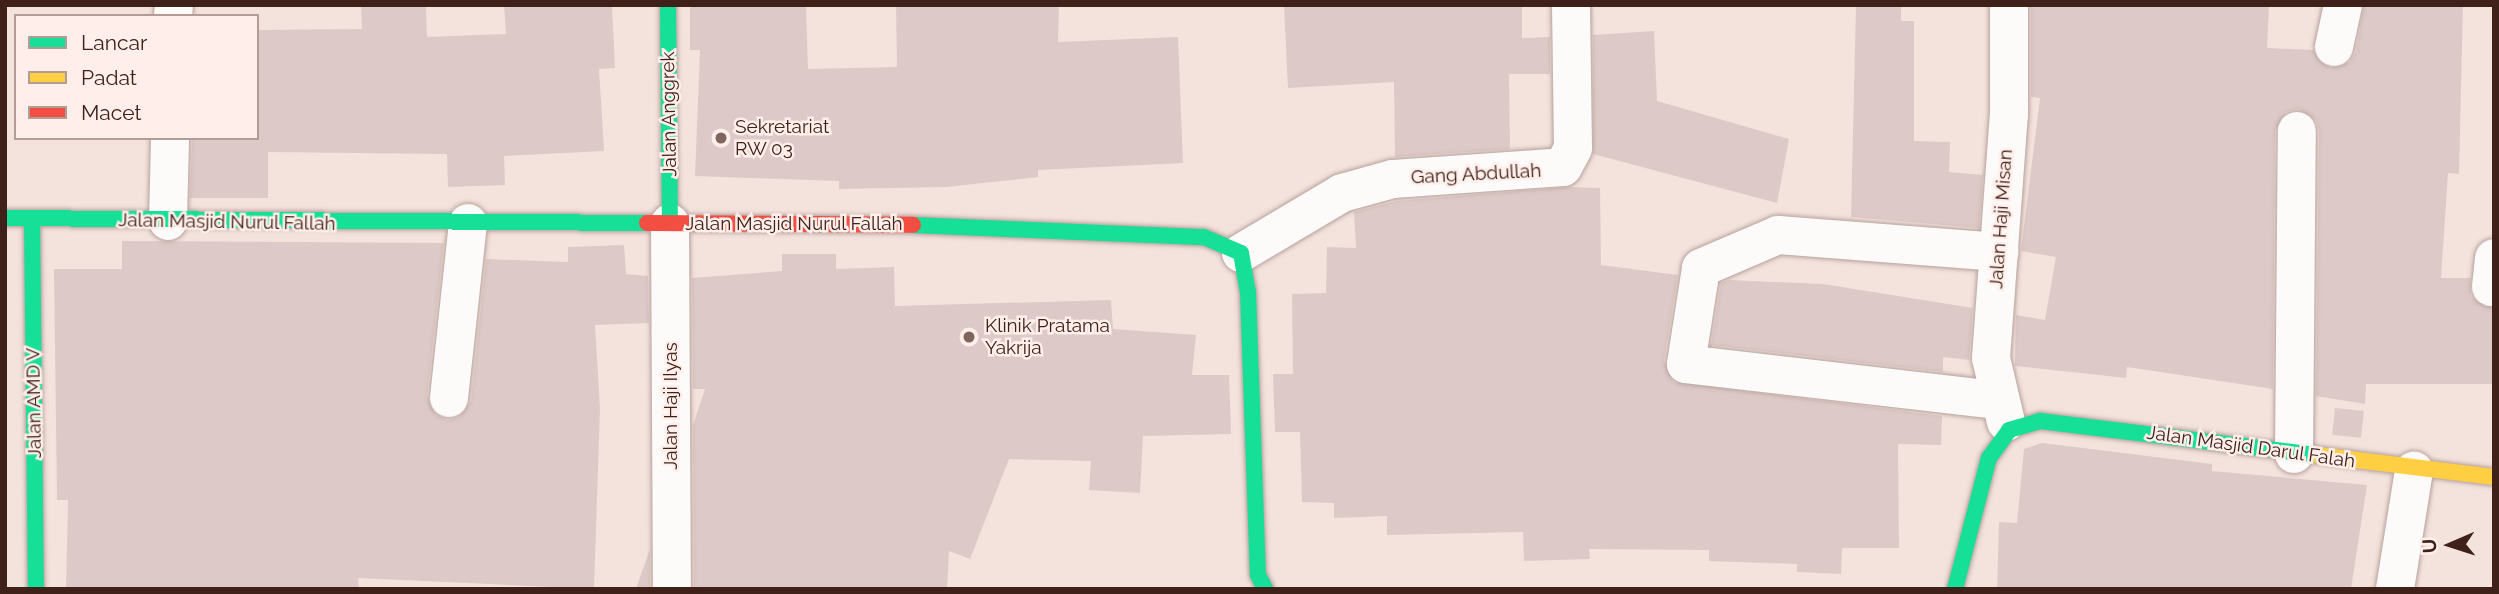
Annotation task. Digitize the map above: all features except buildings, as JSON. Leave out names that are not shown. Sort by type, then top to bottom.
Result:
[{"type":"street","name":"Jalan Anggrek","points":[[668,5],[670,223]]},
{"type":"street","name":"Gang Abdullah","points":[[1241,253],[1342,192],[1393,179],[1563,167],[1573,148],[1571,5]]},
{"type":"street","name":"Jalan Haji Misan","points":[[2003,415],[1991,358],[2009,5]]},
{"type":"street","points":[[2334,47],[2343,5]]},
{"type":"street","points":[[2294,454],[2297,131]]},
{"type":"street","points":[[168,221],[170,140]]},
{"type":"street","name":"Jalan Masjid Nurul Fallah","points":[[5,218],[1035,226],[1204,237],[1241,253]]},
{"type":"street","name":"Jalan AMD V","points":[[32,218],[36,589]]},
{"type":"street","points":[[449,398],[468,223]]},
{"type":"street","name":"Jalan Haji Ilyas","points":[[670,223],[672,589]]},
{"type":"street","points":[[1955,589],[2003,415],[1686,364],[1702,268],[1777,235],[1998,252]]},
{"type":"street","points":[[1241,253],[1258,575],[1265,589]]},
{"type":"street","name":"Jalan Masjid Darul Falah","points":[[2003,415],[2040,421],[2074,421],[2414,471],[2494,477]]},
{"type":"street","points":[[2395,589],[2414,471]]},
{"type":"traffic: fast","points":[[668,5],[670,223]]},
{"type":"traffic: fast","points":[[5,218],[647,223]]},
{"type":"traffic: fast","points":[[32,218],[36,589]]},
{"type":"traffic: fast","points":[[913,225],[1204,237],[1241,253],[1248,292],[1258,575],[1265,589]]},
{"type":"traffic: fast","points":[[1955,589],[1989,458],[2009,430],[2040,421],[2317,455]]},
{"type":"traffic: slow","points":[[2317,455],[2494,477]]},
{"type":"traffic: jam","points":[[647,223],[913,225]]},
{"type":"place","name":"Sekretariat RW 03","points":[[721,138]]},
{"type":"place","name":"Klinik Pratama Yakrija","points":[[969,337]]}]
